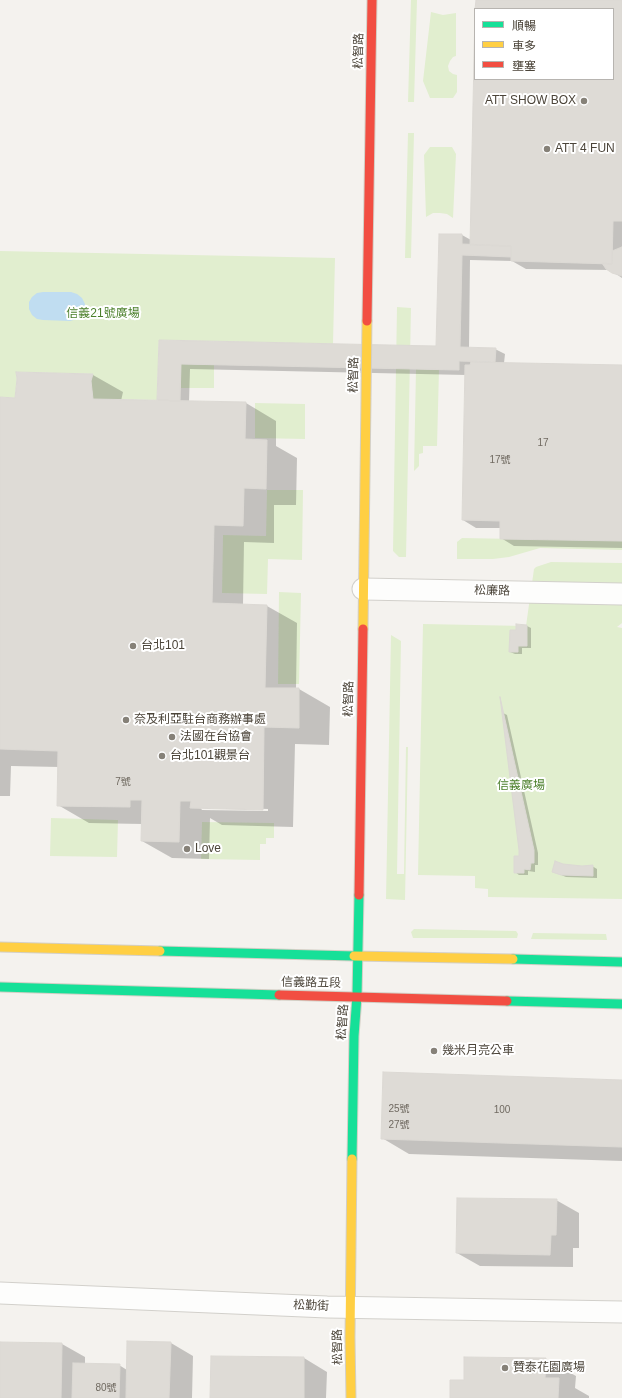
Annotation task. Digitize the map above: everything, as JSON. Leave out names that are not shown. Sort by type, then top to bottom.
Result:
[{"type":"street","name":"松智路","points":[[351,1398],[350,1308],[354,1036],[358,956],[372,0]]},
{"type":"street","name":"松廉路","points":[[363,589],[622,594]]},
{"type":"street","points":[[0,947],[622,962]]},
{"type":"street","name":"信義路五段","points":[[0,987],[622,1004]]},
{"type":"street","name":"松勤街","points":[[0,1293],[350,1308],[622,1312]]},
{"type":"green space","points":[[411,0],[417,0],[414,102],[408,102]]},
{"type":"green space","points":[[431,12],[443,15],[456,13],[456,56],[453,57],[448,66],[449,71],[457,75],[457,92],[453,98],[430,98],[423,81]]},
{"type":"green space","points":[[408,133],[414,133],[411,258],[405,258]]},
{"type":"green space","points":[[430,147],[452,147],[456,154],[453,218],[447,214],[440,213],[433,213],[426,217],[424,155]]},
{"type":"green space","name":"信義21號廣場","points":[[0,251],[335,258],[333,344],[159,340],[157,400],[93,399],[91,381],[93,374],[16,372],[17,379],[15,398],[0,397]]},
{"type":"green space","points":[[397,307],[411,308],[406,557],[399,557],[393,551]]},
{"type":"green space","points":[[181,364],[214,365],[214,388],[181,388]]},
{"type":"green space","points":[[416,369],[439,370],[437,446],[423,446],[423,453],[419,454],[419,466],[414,471]]},
{"type":"green space","points":[[255,403],[305,404],[305,439],[255,438]]},
{"type":"green space","points":[[267,490],[303,490],[302,560],[268,559],[267,594],[222,593],[223,535],[266,536]]},
{"type":"green space","points":[[462,538],[622,541],[622,550],[540,548],[509,557],[493,559],[457,559],[457,542]]},
{"type":"green space","name":"信義廣場","points":[[551,562],[622,563],[622,623],[617,627],[622,628],[622,899],[488,897],[488,889],[475,888],[475,876],[418,875],[423,624],[526,626],[534,569]]},
{"type":"green space","points":[[279,592],[301,593],[299,684],[278,684]]},
{"type":"green space","points":[[391,635],[401,641],[397,874],[404,874],[406,747],[408,747],[405,900],[386,899]]},
{"type":"green space","points":[[51,818],[118,820],[117,857],[50,856]]},
{"type":"green space","points":[[202,822],[274,823],[274,838],[266,838],[266,844],[260,844],[260,860],[201,859]]},
{"type":"green space","points":[[414,929],[516,931],[518,934],[517,938],[413,938],[411,932]]},
{"type":"green space","points":[[533,933],[606,934],[607,940],[531,939]]},
{"type":"water","points":[[71,292],[77,294],[82,298],[85,304],[85,310],[82,316],[70,321],[37,319],[32,315],[29,309],[29,302],[37,293]]},
{"type":"building","name":"ATT 4 FUN","points":[[476,0],[622,0],[622,221],[613,221],[612,264],[511,261],[511,246],[470,245],[474,58],[474,80],[614,80],[614,8],[475,8]]},
{"type":"building","points":[[439,234],[462,234],[462,244],[511,246],[511,257],[462,255],[460,347],[496,348],[495,362],[459,361],[459,370],[181,364],[180,401],[157,400],[159,340],[436,346]]},
{"type":"building","points":[[622,247],[622,276],[612,273],[606,269],[602,263],[612,264],[612,251]]},
{"type":"building","points":[[471,362],[622,365],[622,541],[500,539],[500,521],[462,520],[465,365],[470,365]]},
{"type":"building","name":"台北101","points":[[16,372],[93,374],[91,381],[93,399],[246,402],[245,439],[267,440],[266,489],[244,488],[243,526],[214,525],[212,603],[267,605],[265,688],[299,688],[299,728],[264,727],[263,810],[190,808],[191,801],[180,801],[179,842],[141,841],[142,800],[130,800],[130,807],[57,806],[58,751],[0,749],[0,397],[15,398],[17,379]]},
{"type":"building","points":[[516,624],[527,625],[527,646],[518,646],[518,652],[509,652],[510,630],[516,630]]},
{"type":"building","points":[[500,697],[534,850],[534,863],[531,863],[530,870],[524,869],[524,873],[514,873],[514,856],[519,856],[519,850]]},
{"type":"building","points":[[555,861],[563,864],[582,866],[593,865],[593,876],[561,875],[552,872]]},
{"type":"building","points":[[383,1072],[622,1080],[622,1147],[381,1139]]},
{"type":"building","points":[[457,1198],[557,1199],[556,1235],[551,1235],[550,1255],[456,1253]]},
{"type":"building","points":[[127,1341],[171,1342],[169,1398],[126,1398]]},
{"type":"building","points":[[0,1342],[62,1343],[61,1398],[0,1398]]},
{"type":"building","points":[[211,1356],[304,1357],[304,1398],[210,1398]]},
{"type":"building","name":"贊泰花園廣場","points":[[464,1357],[546,1358],[545,1378],[559,1378],[558,1398],[450,1398],[450,1380],[464,1380]]},
{"type":"building","points":[[73,1363],[120,1364],[119,1398],[72,1398]]},
{"type":"traffic: fast","points":[[352,1159],[354,1036],[357,996],[359,895]]},
{"type":"traffic: fast","points":[[160,951],[354,956]]},
{"type":"traffic: fast","points":[[513,959],[622,962]]},
{"type":"traffic: fast","points":[[0,987],[279,995]]},
{"type":"traffic: fast","points":[[507,1001],[622,1004]]},
{"type":"traffic: slow","points":[[363,629],[367,321]]},
{"type":"traffic: slow","points":[[0,947],[160,951]]},
{"type":"traffic: slow","points":[[354,956],[513,959]]},
{"type":"traffic: slow","points":[[351,1398],[350,1337],[352,1159]]},
{"type":"traffic: jam","points":[[367,321],[372,0]]},
{"type":"traffic: jam","points":[[359,895],[363,629]]},
{"type":"traffic: jam","points":[[279,995],[507,1001]]},
{"type":"place","name":"ATT SHOW BOX","points":[[584,101]]},
{"type":"place","name":"ATT 4 FUN","points":[[547,149]]},
{"type":"place","name":"台北101","points":[[133,646]]},
{"type":"place","name":"奈及利亞駐台商務辦事處","points":[[126,720]]},
{"type":"place","name":"法國在台協會","points":[[172,737]]},
{"type":"place","name":"台北101觀景台","points":[[162,756]]},
{"type":"place","name":"Love","points":[[187,849]]},
{"type":"place","name":"幾米月亮公車","points":[[434,1051]]},
{"type":"place","name":"贊泰花園廣場","points":[[505,1368]]}]
